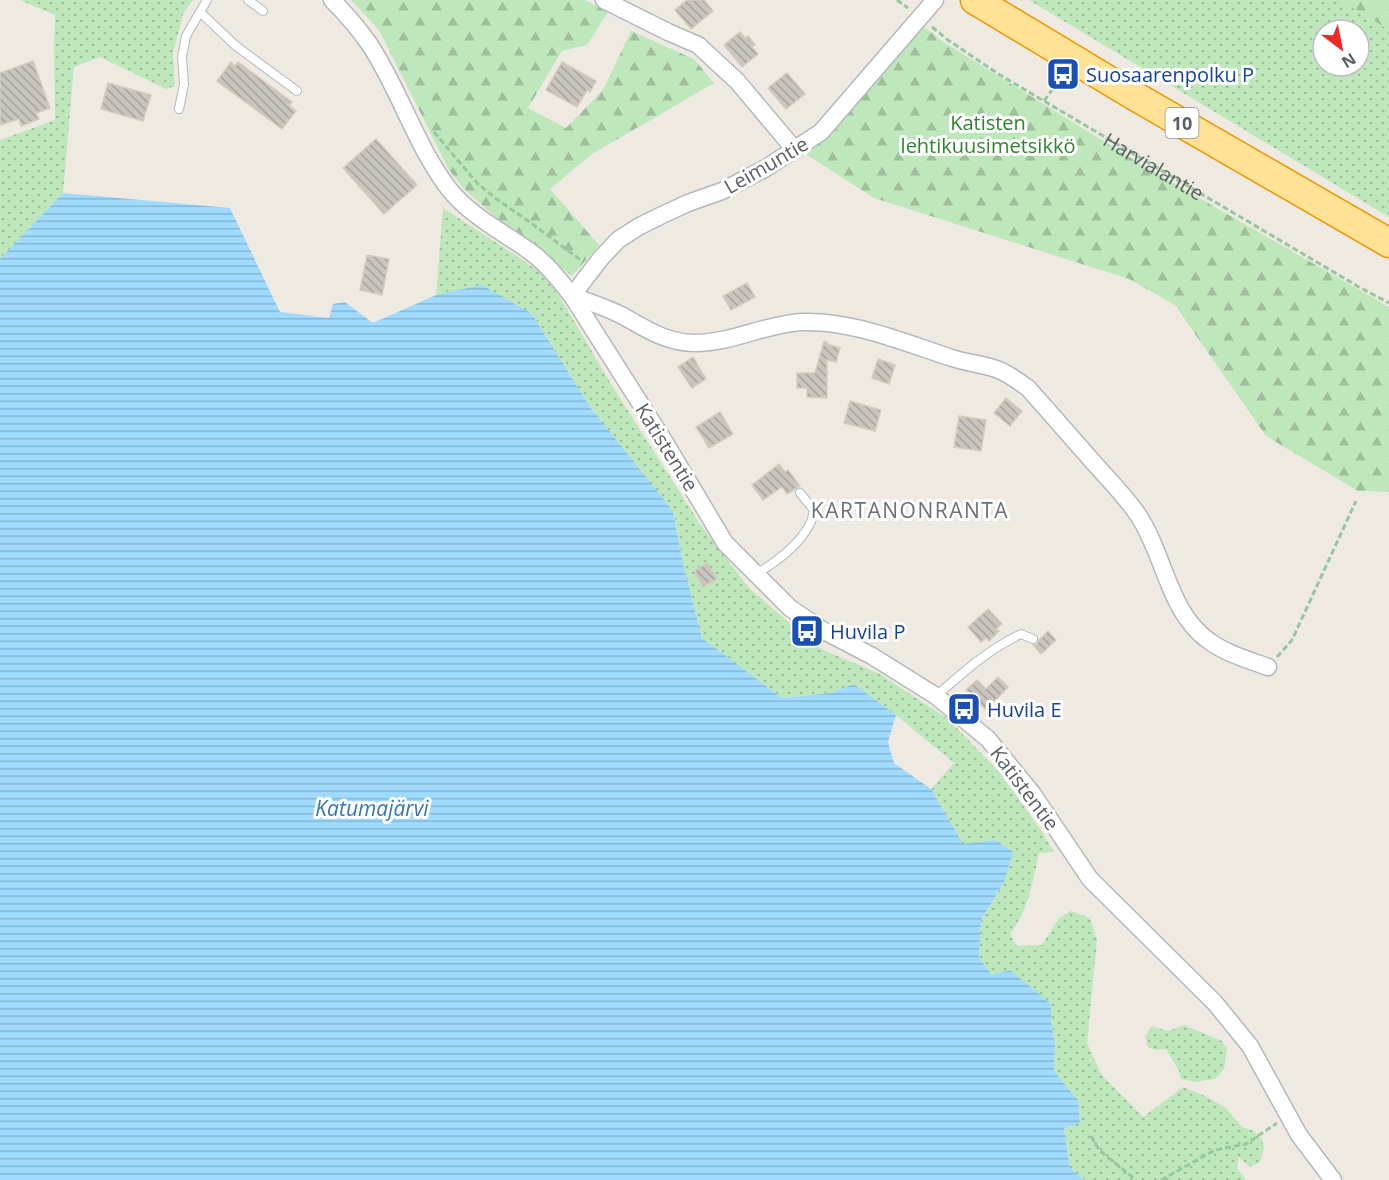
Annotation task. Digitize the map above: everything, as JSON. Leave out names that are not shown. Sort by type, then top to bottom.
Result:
[{"type":"highway","name":"10","points":[[975,0],[1133,95],[1389,243]]},
{"type":"street","name":"Katistentie","points":[[332,0],[352,20],[371,46],[434,168],[451,191],[472,212],[534,255],[555,274],[572,296],[666,444],[725,543],[790,608],[824,631],[872,656],[936,696],[988,739],[1032,793],[1090,879],[1215,1003],[1250,1046],[1299,1136],[1333,1180]]},
{"type":"street","points":[[604,0],[698,45],[737,81],[795,150]]},
{"type":"street","name":"Leimuntie","points":[[572,296],[618,240],[638,227],[688,203],[722,191],[766,168],[821,132],[935,0]]},
{"type":"street","points":[[572,296],[623,316],[669,340],[694,343],[802,322],[827,324],[850,327],[890,338],[963,362],[996,369],[1013,377],[1028,388],[1118,489],[1139,516],[1157,549],[1181,609],[1195,630],[1211,642],[1244,659],[1268,667]]},
{"type":"lane","points":[[179,109],[184,84],[182,57],[186,36],[207,0]]},
{"type":"lane","points":[[248,0],[263,11]]},
{"type":"lane","points":[[200,12],[236,46],[297,91]]},
{"type":"lane","points":[[756,574],[786,554],[811,524],[814,510],[800,493]]},
{"type":"lane","points":[[936,696],[1003,642],[1021,634],[1033,639]]},
{"type":"path","name":"Harvialantie","points":[[897,0],[948,40],[1000,75],[1389,303]]},
{"type":"path","points":[[1044,101],[1063,74]]},
{"type":"path","points":[[432,130],[477,183],[593,269]]},
{"type":"path","points":[[1268,667],[1292,640],[1356,501]]},
{"type":"path","points":[[1161,1180],[1215,1150],[1246,1144],[1288,1116]]},
{"type":"path","points":[[1091,1136],[1099,1150],[1136,1180]]},
{"type":"green space","points":[[20,0],[193,0],[183,14],[173,54],[175,86],[166,89],[100,57],[74,67],[63,193],[0,259],[0,140],[55,120],[55,15]]},
{"type":"green space","points":[[351,0],[585,0],[608,12],[587,45],[562,51],[528,108],[566,128],[603,90],[631,31],[694,59],[714,83],[592,154],[550,189],[599,245],[572,276],[464,189],[449,170],[379,30]]},
{"type":"green space","points":[[1029,0],[1341,0],[1370,18],[1311,18],[1311,78],[1371,78],[1371,19],[1389,30],[1389,217]]},
{"type":"green space","points":[[1341,0],[1389,0],[1389,30]]},
{"type":"green space","name":"Katisten lehtikuusimetsikkö","points":[[920,24],[945,43],[1142,165],[1389,307],[1389,492],[1358,491],[1266,436],[1175,305],[1129,279],[874,198],[801,151]]},
{"type":"green space","points":[[443,208],[544,275],[700,524],[749,588],[819,648],[880,674],[948,719],[1000,773],[1054,852],[1039,853],[1026,906],[1010,934],[1017,946],[1042,945],[1059,918],[1071,911],[1090,918],[1097,940],[1087,1043],[1101,1074],[1143,1117],[1183,1087],[1226,1108],[1243,1128],[1253,1130],[1262,1139],[1264,1148],[1260,1162],[1250,1167],[1239,1157],[1237,1168],[1246,1180],[1084,1180],[1070,1168],[1064,1127],[1080,1123],[1078,1100],[1054,1071],[1055,1045],[1051,1004],[992,975],[979,958],[981,920],[1004,882],[995,841],[963,845],[931,789],[954,763],[854,684],[830,693],[782,698],[702,638],[683,563],[674,514],[590,407],[532,314],[436,295]]},
{"type":"green space","points":[[1184,1025],[1222,1041],[1227,1049],[1224,1069],[1215,1079],[1194,1082],[1181,1079],[1166,1049],[1156,1050],[1148,1047],[1145,1037],[1152,1026],[1168,1031]]},
{"type":"water","name":"Katumajärvi","points":[[63,193],[230,208],[280,312],[329,318],[333,304],[345,302],[373,323],[436,295],[482,285],[532,314],[590,407],[673,511],[683,563],[702,638],[782,698],[830,693],[854,684],[896,715],[888,742],[894,763],[931,789],[963,844],[995,840],[1013,852],[1004,882],[981,920],[979,958],[992,975],[1010,970],[1051,1004],[1055,1045],[1054,1071],[1078,1100],[1080,1123],[1064,1128],[1070,1168],[1084,1180],[0,1180],[0,259]]},
{"type":"building","points":[[687,0],[704,0],[713,11],[691,29],[675,10]]},
{"type":"building","points":[[740,32],[745,38],[748,36],[755,45],[752,47],[758,54],[742,67],[724,45]]},
{"type":"building","points":[[33,61],[50,108],[36,113],[39,119],[21,126],[19,119],[0,125],[0,73]]},
{"type":"building","points":[[231,62],[235,66],[238,62],[292,102],[289,105],[296,111],[282,129],[217,81]]},
{"type":"building","points":[[562,62],[596,81],[590,92],[587,90],[577,107],[546,90]]},
{"type":"building","points":[[787,73],[805,94],[786,109],[768,88]]},
{"type":"building","points":[[108,83],[151,95],[143,121],[101,109]]},
{"type":"building","points":[[376,139],[417,185],[384,214],[343,168]]},
{"type":"building","points":[[367,255],[389,259],[382,295],[360,290]]},
{"type":"building","points":[[747,283],[755,297],[731,310],[723,296]]},
{"type":"building","points":[[824,341],[840,348],[836,362],[827,360],[827,398],[807,397],[807,388],[797,388],[797,373],[815,373]]},
{"type":"building","points":[[693,357],[706,379],[692,388],[678,367]]},
{"type":"building","points":[[878,359],[895,365],[889,384],[872,378]]},
{"type":"building","points":[[1006,398],[1022,411],[1010,426],[994,413]]},
{"type":"building","points":[[850,401],[881,410],[875,431],[844,423]]},
{"type":"building","points":[[720,412],[733,434],[709,448],[696,427]]},
{"type":"building","points":[[959,416],[986,420],[981,451],[954,447]]},
{"type":"building","points":[[779,464],[785,472],[788,470],[800,486],[787,494],[782,487],[763,500],[752,485]]},
{"type":"building","points":[[707,563],[717,579],[703,587],[694,571]]},
{"type":"building","points":[[988,609],[1002,624],[996,629],[999,631],[989,641],[986,638],[981,642],[968,627]]},
{"type":"building","points":[[1048,631],[1056,640],[1041,654],[1033,645],[1037,644]]},
{"type":"building","points":[[998,677],[1008,687],[986,710],[966,690],[977,680],[986,689]]},
{"type":"place","name":"Suosaarenpolku P","points":[[1063,74]]},
{"type":"place","name":"Huvila P","points":[[807,631]]},
{"type":"place","name":"Huvila E","points":[[964,709]]},
{"type":"district","name":"KARTANONRANTA","points":[[910,510]]}]
